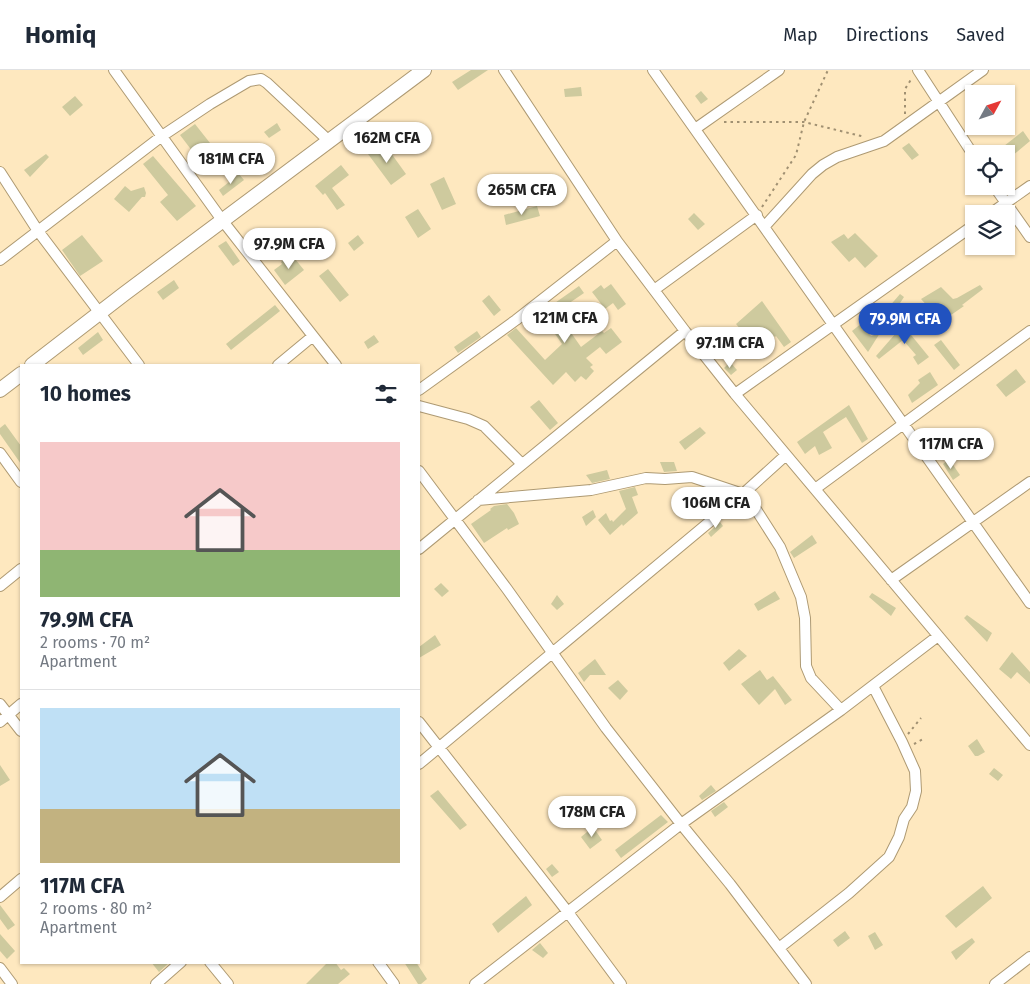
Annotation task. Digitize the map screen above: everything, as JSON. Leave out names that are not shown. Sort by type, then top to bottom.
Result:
[{"type":"main road","points":[[33,364],[222,220],[424,70]]},
{"type":"main road","points":[[0,390],[20,375]]},
{"type":"street","points":[[114,70],[222,220],[335,364]]},
{"type":"street","points":[[504,70],[617,241],[685,331],[735,394],[1030,745]]},
{"type":"street","points":[[653,70],[1030,603]]},
{"type":"street","points":[[695,129],[779,70]]},
{"type":"street","points":[[918,70],[966,145]]},
{"type":"street","points":[[765,226],[812,174],[823,165],[836,157],[884,141],[983,70]]},
{"type":"street","points":[[0,260],[162,136],[249,81],[261,79],[267,83],[329,141]]},
{"type":"street","points":[[0,172],[38,231],[137,364]]},
{"type":"street","points":[[1002,205],[1030,186]]},
{"type":"street","points":[[1000,195],[1030,238]]},
{"type":"street","points":[[654,290],[757,215]]},
{"type":"street","points":[[735,394],[965,232]]},
{"type":"street","points":[[420,389],[516,320],[617,241]]},
{"type":"street","points":[[420,548],[685,331]]},
{"type":"street","points":[[815,489],[1030,331]]},
{"type":"street","points":[[279,364],[313,336]]},
{"type":"street","points":[[420,406],[468,419],[484,426],[522,464]]},
{"type":"street","points":[[0,453],[20,481]]},
{"type":"street","points":[[420,763],[743,494],[786,455]]},
{"type":"street","points":[[420,473],[606,728],[730,884],[806,984]]},
{"type":"street","points":[[478,500],[591,490],[646,478],[692,477],[743,494],[750,500],[780,548],[801,597],[805,618],[806,666],[808,672],[811,678],[841,710]]},
{"type":"street","points":[[891,580],[1030,482]]},
{"type":"street","points":[[0,586],[20,570]]},
{"type":"street","points":[[475,984],[681,824],[841,710],[938,636]]},
{"type":"street","points":[[779,948],[849,893],[889,857],[899,837],[904,819],[912,807],[916,791],[915,771],[873,686]]},
{"type":"street","points":[[0,704],[4,718],[20,730]]},
{"type":"street","points":[[4,718],[20,705]]},
{"type":"street","points":[[420,723],[567,911],[621,984]]},
{"type":"street","points":[[0,896],[20,880]]},
{"type":"street","points":[[995,984],[1030,958]]},
{"type":"street","points":[[156,984],[179,964]]},
{"type":"street","points":[[212,964],[228,984]]},
{"type":"street","points":[[379,964],[394,984]]},
{"type":"street","points":[[0,968],[12,984]]},
{"type":"path","points":[[757,215],[796,155],[804,122],[828,70]]},
{"type":"path","points":[[907,125],[904,89],[918,70]]},
{"type":"path","points":[[704,122],[804,122],[884,141]]},
{"type":"path","points":[[904,746],[921,718]]},
{"type":"path","points":[[904,746],[925,738]]},
{"type":"building","points":[[471,70],[488,70],[458,90],[452,82]]},
{"type":"building","points":[[581,87],[582,96],[565,97],[564,89]]},
{"type":"building","points":[[701,91],[708,99],[701,104],[695,96]]},
{"type":"building","points":[[75,96],[83,105],[70,116],[62,107]]},
{"type":"building","points":[[277,123],[281,130],[269,138],[264,132]]},
{"type":"building","points":[[195,124],[210,143],[196,156],[180,135]]},
{"type":"building","points":[[1023,131],[1030,141],[1015,154],[1015,145],[1005,145]]},
{"type":"building","points":[[383,142],[406,174],[391,185],[368,154]]},
{"type":"building","points":[[909,143],[919,155],[912,160],[902,148]]},
{"type":"building","points":[[46,154],[49,157],[30,177],[24,170]]},
{"type":"building","points":[[153,156],[196,206],[177,221],[160,202],[168,195],[143,164]]},
{"type":"building","points":[[341,165],[349,175],[332,188],[345,205],[337,210],[325,193],[323,195],[315,186]]},
{"type":"building","points":[[239,174],[244,180],[223,196],[219,190]]},
{"type":"building","points":[[444,177],[456,204],[442,210],[430,184]]},
{"type":"building","points":[[125,186],[131,191],[144,187],[146,193],[145,197],[142,197],[129,212],[114,199]]},
{"type":"building","points":[[537,206],[540,216],[506,225],[504,215]]},
{"type":"building","points":[[418,209],[431,229],[418,238],[405,217]]},
{"type":"building","points":[[694,213],[705,224],[698,230],[688,219]]},
{"type":"building","points":[[855,233],[878,256],[865,268],[855,257],[849,262],[831,242],[844,234],[848,239]]},
{"type":"building","points":[[82,235],[103,261],[80,276],[62,250]]},
{"type":"building","points":[[358,235],[364,243],[354,251],[348,243]]},
{"type":"building","points":[[226,241],[240,261],[233,266],[218,246]]},
{"type":"building","points":[[291,254],[304,270],[285,285],[274,270]]},
{"type":"building","points":[[328,269],[349,295],[340,302],[319,276]]},
{"type":"building","points":[[174,280],[179,288],[163,300],[157,292]]},
{"type":"building","points":[[611,284],[626,304],[618,310],[613,303],[605,309],[592,292],[601,285],[604,289]]},
{"type":"building","points":[[980,285],[983,289],[962,305],[964,306],[951,315],[949,313],[941,321],[921,299],[941,287],[953,299]]},
{"type":"building","points":[[579,286],[584,293],[565,306],[575,321],[567,327],[581,347],[602,331],[604,333],[611,328],[622,342],[606,354],[600,347],[586,358],[593,365],[590,367],[594,371],[586,380],[581,376],[575,382],[566,372],[553,385],[507,335],[516,328],[545,360],[562,344],[539,311],[550,302],[552,305]]},
{"type":"building","points":[[900,294],[904,297],[887,323],[878,312],[886,306],[888,308]]},
{"type":"building","points":[[489,295],[501,310],[494,316],[482,301]]},
{"type":"building","points":[[762,301],[791,342],[784,347],[776,336],[772,334],[758,346],[760,348],[753,354],[743,342],[748,338],[736,324]]},
{"type":"building","points":[[275,305],[280,311],[231,350],[226,344]]},
{"type":"building","points":[[862,323],[871,336],[880,333],[868,352],[852,331]]},
{"type":"building","points":[[903,325],[929,357],[918,365],[913,357],[916,355],[903,340],[879,359],[876,356]]},
{"type":"building","points":[[477,331],[481,337],[458,353],[454,347]]},
{"type":"building","points":[[98,332],[103,340],[83,355],[78,348]]},
{"type":"building","points":[[374,335],[379,342],[368,349],[364,342]]},
{"type":"building","points":[[941,340],[960,365],[954,370],[934,345]]},
{"type":"building","points":[[730,362],[737,370],[731,375],[724,368]]},
{"type":"building","points":[[1016,369],[1026,382],[1006,397],[996,385]]},
{"type":"building","points":[[930,372],[938,385],[912,403],[908,395],[920,383],[918,380]]},
{"type":"building","points":[[539,400],[558,423],[550,430],[530,407]]},
{"type":"building","points":[[849,405],[868,439],[862,443],[846,417],[823,432],[832,448],[819,455],[815,446],[805,454],[797,442]]},
{"type":"building","points":[[5,424],[20,445],[20,463],[0,434],[0,428]]},
{"type":"building","points":[[700,427],[706,433],[685,450],[679,442]]},
{"type":"building","points":[[949,459],[960,475],[953,480],[943,464]]},
{"type":"building","points":[[660,462],[674,462],[677,471],[664,472]]},
{"type":"building","points":[[607,470],[610,479],[592,483],[586,475]]},
{"type":"building","points":[[635,487],[638,495],[632,497],[638,513],[610,535],[598,520],[606,513],[610,521],[612,520],[613,522],[626,509],[619,491]]},
{"type":"building","points":[[507,504],[519,524],[508,530],[507,528],[484,543],[471,524],[494,506]]},
{"type":"building","points":[[593,510],[596,517],[586,526],[582,517]]},
{"type":"building","points":[[720,522],[723,526],[711,537],[708,533]]},
{"type":"building","points":[[812,535],[817,543],[794,558],[790,552]]},
{"type":"building","points":[[441,583],[449,591],[442,597],[434,589]]},
{"type":"building","points":[[775,591],[780,599],[758,611],[754,604]]},
{"type":"building","points":[[872,593],[896,608],[891,616],[869,597]]},
{"type":"building","points":[[557,595],[564,604],[557,610],[551,604]]},
{"type":"building","points":[[967,615],[992,633],[987,642],[964,618]]},
{"type":"building","points":[[435,635],[441,645],[420,657],[420,646]]},
{"type":"building","points":[[739,649],[747,656],[729,671],[723,663]]},
{"type":"building","points":[[1012,652],[1030,672],[1030,684],[1017,672],[1011,679],[999,669]]},
{"type":"building","points":[[595,659],[606,675],[590,675],[584,682],[578,673]]},
{"type":"building","points":[[760,670],[767,680],[773,676],[792,700],[785,705],[775,689],[759,705],[741,684]]},
{"type":"building","points":[[618,680],[628,691],[620,700],[608,688]]},
{"type":"building","points":[[977,739],[985,752],[975,756],[968,746]]},
{"type":"building","points":[[0,765],[10,780],[0,786]]},
{"type":"building","points":[[994,768],[1003,775],[998,781],[989,774]]},
{"type":"building","points":[[711,785],[716,791],[702,800],[699,796]]},
{"type":"building","points":[[438,790],[467,825],[460,830],[430,796]]},
{"type":"building","points":[[724,802],[728,807],[715,817],[711,811]]},
{"type":"building","points":[[661,815],[668,822],[621,858],[615,850]]},
{"type":"building","points":[[593,827],[602,840],[590,849],[581,837]]},
{"type":"building","points":[[552,864],[559,872],[552,877],[546,869]]},
{"type":"building","points":[[983,886],[992,898],[956,928],[945,916]]},
{"type":"building","points":[[526,896],[532,905],[498,933],[492,924]]},
{"type":"building","points":[[0,905],[15,925],[8,930],[0,919]]},
{"type":"building","points":[[845,931],[850,938],[838,947],[833,940]]},
{"type":"building","points":[[875,932],[883,945],[875,950],[868,936]]},
{"type":"building","points":[[0,934],[15,951],[7,959],[0,951]]},
{"type":"building","points":[[972,938],[975,942],[956,960],[951,952]]},
{"type":"building","points":[[540,943],[548,953],[543,958],[532,950]]},
{"type":"building","points":[[153,964],[168,964],[159,972]]},
{"type":"building","points":[[326,964],[336,964],[341,970],[344,968],[350,974],[338,984],[306,984]]},
{"type":"building","points":[[405,964],[417,964],[427,979],[418,984]]}]
